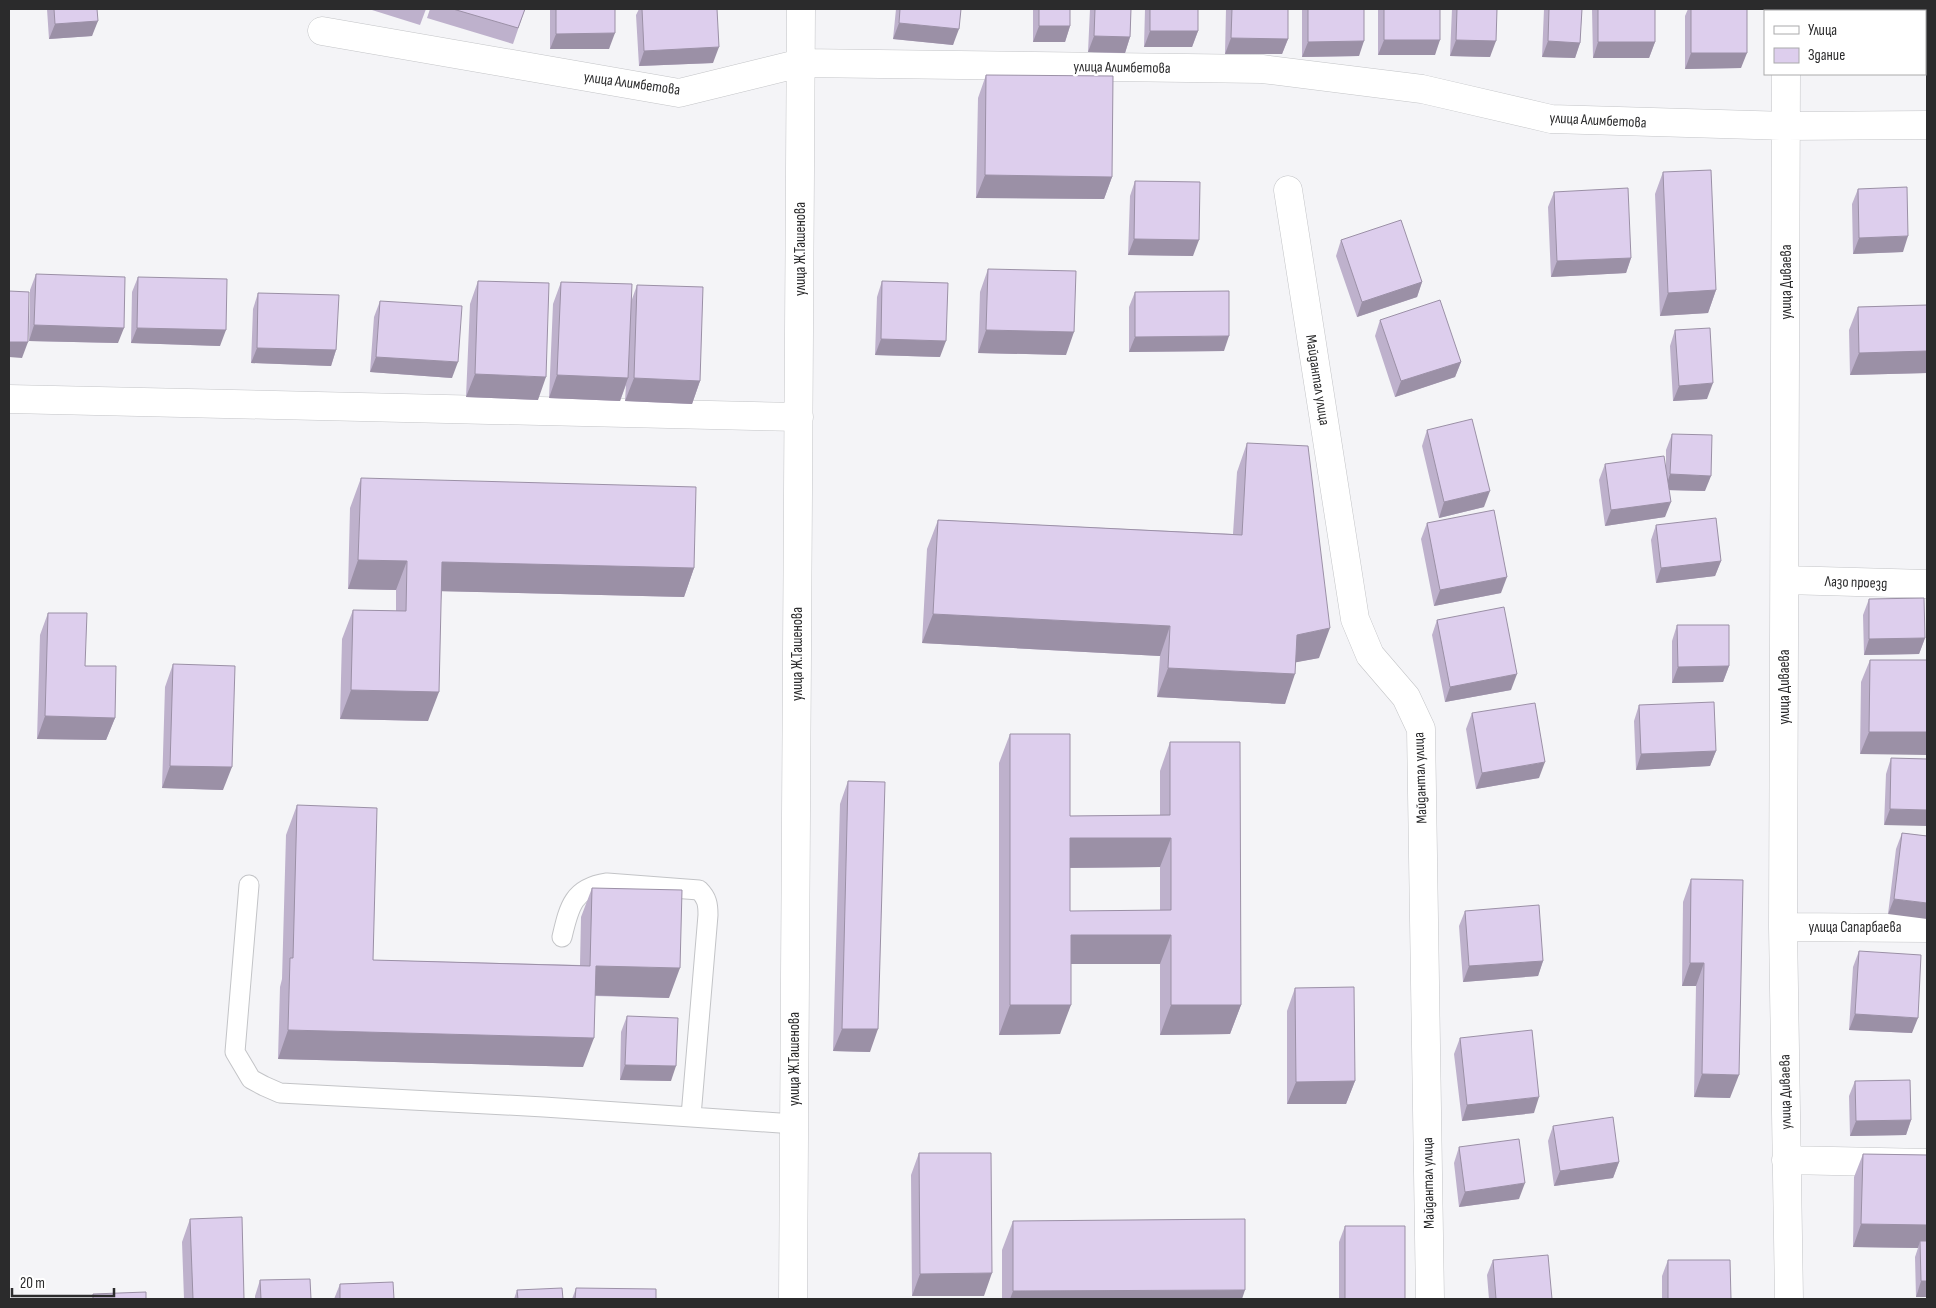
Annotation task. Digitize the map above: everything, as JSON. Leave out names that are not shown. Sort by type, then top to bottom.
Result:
[{"type":"street","name":"улица Ж.Ташенова","points":[[794,1299],[801,9]]},
{"type":"street","name":"улица Алимбетова","points":[[322,31],[679,93],[801,63],[1262,69],[1422,89],[1550,119],[1786,126],[1927,126]]},
{"type":"street","name":"улица Диваева","points":[[1786,75],[1783,927],[1789,1299]]},
{"type":"street","name":"Майдантал улица","points":[[1288,190],[1355,619],[1370,655],[1406,698],[1421,729],[1430,1299]]},
{"type":"street","points":[[9,399],[799,417]]},
{"type":"street","name":"Лазо проезд","points":[[1784,580],[1927,584]]},
{"type":"street","name":"улица Сапарбаева","points":[[1783,927],[1927,928]]},
{"type":"street","points":[[1786,1160],[1927,1163]]},
{"type":"lane","points":[[562,937],[569,908],[580,895],[593,885],[607,883],[699,890],[705,896],[708,903],[708,915],[691,1116]]},
{"type":"lane","points":[[249,885],[235,1052],[251,1079],[264,1086],[280,1093],[691,1116],[794,1124]]},
{"type":"building","points":[[54,9],[97,9],[98,21],[55,24]]},
{"type":"building","points":[[453,9],[525,9],[518,28]]},
{"type":"building","points":[[556,9],[615,9],[615,33],[556,34]]},
{"type":"building","points":[[642,9],[717,9],[719,47],[644,51]]},
{"type":"building","points":[[900,9],[961,9],[959,29],[899,23]]},
{"type":"building","points":[[1039,9],[1070,9],[1070,26],[1039,26]]},
{"type":"building","points":[[1095,9],[1131,9],[1130,37],[1094,36]]},
{"type":"building","points":[[1150,9],[1198,9],[1198,31],[1150,31]]},
{"type":"building","points":[[1232,9],[1288,9],[1288,39],[1231,38]]},
{"type":"building","points":[[1308,9],[1364,9],[1364,41],[1308,42]]},
{"type":"building","points":[[1384,9],[1440,9],[1440,40],[1384,40]]},
{"type":"building","points":[[1457,9],[1497,9],[1496,41],[1456,40]]},
{"type":"building","points":[[1549,9],[1582,9],[1580,43],[1548,41]]},
{"type":"building","points":[[1598,9],[1655,9],[1655,42],[1598,42]]},
{"type":"building","points":[[1691,9],[1747,9],[1747,53],[1691,53]]},
{"type":"building","points":[[1926,13],[1927,13],[1926,52]]},
{"type":"building","points":[[986,75],[1113,76],[1112,177],[985,175]]},
{"type":"building","points":[[1711,170],[1716,290],[1668,293],[1663,172]]},
{"type":"building","points":[[1135,181],[1200,182],[1199,240],[1134,239]]},
{"type":"building","points":[[1907,187],[1908,236],[1859,238],[1858,189]]},
{"type":"building","points":[[1628,188],[1631,258],[1557,261],[1554,192]]},
{"type":"building","points":[[1401,220],[1422,282],[1362,302],[1341,240]]},
{"type":"building","points":[[988,269],[1076,271],[1074,332],[986,330]]},
{"type":"building","points":[[36,274],[125,277],[124,328],[34,325]]},
{"type":"building","points":[[138,277],[227,279],[226,330],[137,328]]},
{"type":"building","points":[[478,281],[549,283],[546,377],[475,374]]},
{"type":"building","points":[[882,281],[948,283],[946,341],[881,339]]},
{"type":"building","points":[[561,282],[632,284],[628,378],[557,375]]},
{"type":"building","points":[[637,285],[703,287],[700,381],[634,378]]},
{"type":"building","points":[[9,291],[29,292],[28,342],[9,342]]},
{"type":"building","points":[[1229,291],[1229,336],[1135,337],[1135,292]]},
{"type":"building","points":[[258,293],[339,295],[336,350],[257,348]]},
{"type":"building","points":[[1440,300],[1461,362],[1401,381],[1380,320]]},
{"type":"building","points":[[380,301],[462,306],[458,362],[376,357]]},
{"type":"building","points":[[1927,305],[1927,351],[1859,353],[1858,307]]},
{"type":"building","points":[[1710,328],[1713,383],[1679,386],[1675,330]]},
{"type":"building","points":[[1472,419],[1490,491],[1444,502],[1427,430]]},
{"type":"building","points":[[1672,434],[1712,435],[1711,476],[1670,474]]},
{"type":"building","points":[[1247,443],[1308,446],[1330,628],[1297,635],[1295,674],[1168,668],[1170,626],[933,614],[938,520],[1242,535]]},
{"type":"building","points":[[1664,456],[1671,502],[1611,510],[1605,464]]},
{"type":"building","points":[[361,478],[696,487],[694,568],[442,562],[439,692],[351,690],[353,610],[406,611],[407,561],[358,560]]},
{"type":"building","points":[[1494,510],[1507,577],[1440,590],[1427,523]]},
{"type":"building","points":[[1716,518],[1721,561],[1661,568],[1656,525]]},
{"type":"building","points":[[1924,598],[1925,638],[1869,639],[1869,599]]},
{"type":"building","points":[[1504,607],[1517,674],[1450,687],[1437,620]]},
{"type":"building","points":[[48,613],[87,613],[85,666],[116,666],[115,718],[45,716]]},
{"type":"building","points":[[1677,625],[1729,625],[1729,666],[1678,667]]},
{"type":"building","points":[[1870,660],[1927,660],[1927,732],[1869,732]]},
{"type":"building","points":[[173,664],[235,666],[232,767],[170,766]]},
{"type":"building","points":[[1714,702],[1716,751],[1641,754],[1639,705]]},
{"type":"building","points":[[1535,703],[1545,762],[1482,773],[1472,713]]},
{"type":"building","points":[[1010,734],[1070,734],[1070,816],[1170,815],[1170,742],[1240,742],[1241,1005],[1171,1005],[1171,935],[1071,935],[1071,1005],[1010,1005]],"holes":[[[1070,838],[1171,838],[1171,910],[1070,911]]]},
{"type":"building","points":[[1891,758],[1927,759],[1927,810],[1890,809]]},
{"type":"building","points":[[848,781],[885,782],[878,1029],[842,1029]]},
{"type":"building","points":[[297,805],[377,808],[373,960],[590,966],[592,888],[682,890],[680,968],[596,966],[594,1038],[288,1030],[290,958],[293,958]]},
{"type":"building","points":[[1902,833],[1927,836],[1927,903],[1894,899]]},
{"type":"building","points":[[1691,879],[1743,880],[1739,1075],[1702,1074],[1704,963],[1690,963]]},
{"type":"building","points":[[1539,905],[1543,961],[1469,966],[1465,911]]},
{"type":"building","points":[[1859,951],[1921,955],[1918,1018],[1855,1014]]},
{"type":"building","points":[[1354,987],[1355,1081],[1296,1082],[1295,988]]},
{"type":"building","points":[[627,1016],[678,1018],[676,1066],[625,1065]]},
{"type":"building","points":[[1532,1030],[1539,1097],[1467,1105],[1460,1038]]},
{"type":"building","points":[[1910,1080],[1911,1120],[1856,1121],[1855,1081]]},
{"type":"building","points":[[1613,1117],[1619,1162],[1560,1171],[1553,1126]]},
{"type":"building","points":[[1519,1139],[1525,1183],[1465,1192],[1459,1147]]},
{"type":"building","points":[[919,1153],[991,1153],[992,1273],[920,1274]]},
{"type":"building","points":[[1863,1154],[1927,1155],[1927,1225],[1861,1224]]},
{"type":"building","points":[[242,1217],[244,1299],[193,1299],[190,1219]]},
{"type":"building","points":[[1245,1219],[1245,1290],[1013,1291],[1013,1221]]},
{"type":"building","points":[[1345,1226],[1405,1226],[1405,1299],[1345,1299]]},
{"type":"building","points":[[1920,1241],[1927,1241],[1927,1281],[1921,1281]]},
{"type":"building","points":[[1548,1255],[1552,1299],[1496,1299],[1493,1260]]},
{"type":"building","points":[[1668,1260],[1730,1260],[1731,1299],[1668,1299]]},
{"type":"building","points":[[310,1279],[311,1299],[261,1299],[260,1280]]},
{"type":"building","points":[[393,1282],[394,1299],[340,1299],[340,1284]]},
{"type":"building","points":[[562,1288],[563,1299],[518,1299],[517,1290]]},
{"type":"building","points":[[576,1288],[656,1289],[656,1299],[575,1299]]},
{"type":"building","points":[[146,1292],[146,1299],[93,1299],[93,1294]]}]
